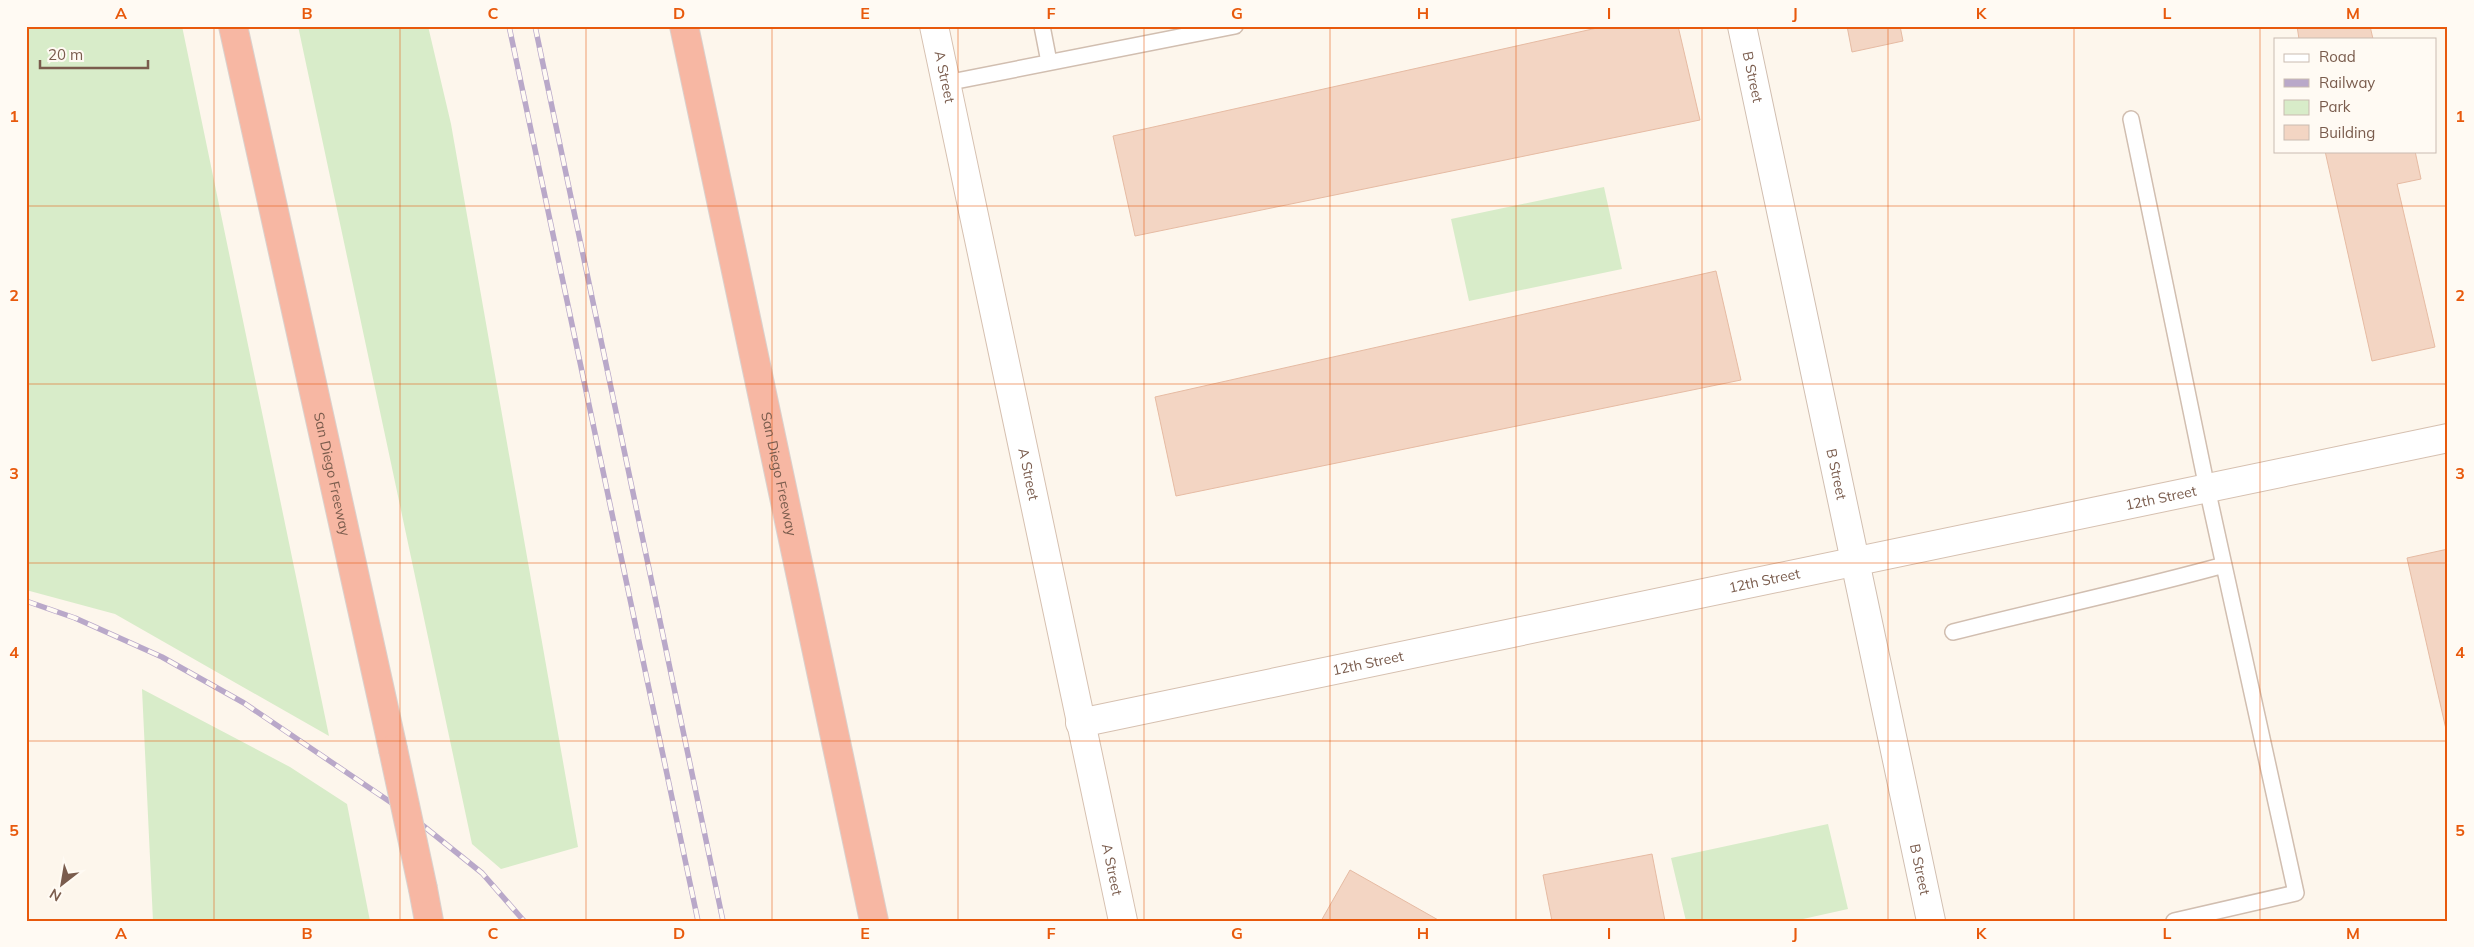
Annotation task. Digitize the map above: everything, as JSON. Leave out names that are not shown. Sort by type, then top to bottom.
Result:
[{"type":"highway","name":"San Diego Freeway","points":[[233,26],[393,749],[429,921]]},
{"type":"highway","name":"San Diego Freeway","points":[[684,26],[874,921]]},
{"type":"street","name":"A Street","points":[[934,26],[1123,921]]},
{"type":"street","name":"B Street","points":[[1742,26],[1931,921]]},
{"type":"street","name":"12th Street","points":[[1080,723],[2448,438]]},
{"type":"lane","points":[[1042,26],[1049,62]]},
{"type":"lane","points":[[946,83],[1235,26]]},
{"type":"lane","points":[[2131,119],[2207,488],[2296,893],[2174,921]]},
{"type":"lane","points":[[1953,632],[2040,609],[2136,590],[2224,565]]},
{"type":"green space","points":[[26,26],[182,26],[329,736],[115,614],[26,590]]},
{"type":"green space","points":[[298,26],[428,26],[451,124],[578,847],[501,869],[472,844]]},
{"type":"green space","points":[[1604,187],[1622,269],[1469,301],[1451,219]]},
{"type":"green space","points":[[142,689],[290,767],[347,804],[370,921],[153,921]]},
{"type":"green space","points":[[1828,824],[1848,909],[1794,921],[1686,921],[1671,858]]},
{"type":"building","points":[[1606,26],[1678,26],[1700,120],[1135,236],[1113,136]]},
{"type":"building","points":[[1847,26],[1900,26],[1903,41],[1852,52]]},
{"type":"building","points":[[2297,26],[2370,26],[2373,38],[2299,38]]},
{"type":"building","points":[[2325,152],[2415,152],[2421,179],[2397,184],[2435,347],[2372,361]]},
{"type":"building","points":[[1716,271],[1741,380],[1176,496],[1155,397]]},
{"type":"building","points":[[2448,549],[2448,738],[2407,558]]},
{"type":"building","points":[[1652,854],[1665,921],[1552,921],[1543,875]]},
{"type":"building","points":[[1350,870],[1440,921],[1321,921]]},
{"type":"railway","points":[[509,26],[698,921]]},
{"type":"railway","points":[[535,26],[723,921]]},
{"type":"railway","points":[[26,601],[75,618],[162,657],[244,703],[411,816],[482,873],[524,921]]}]
